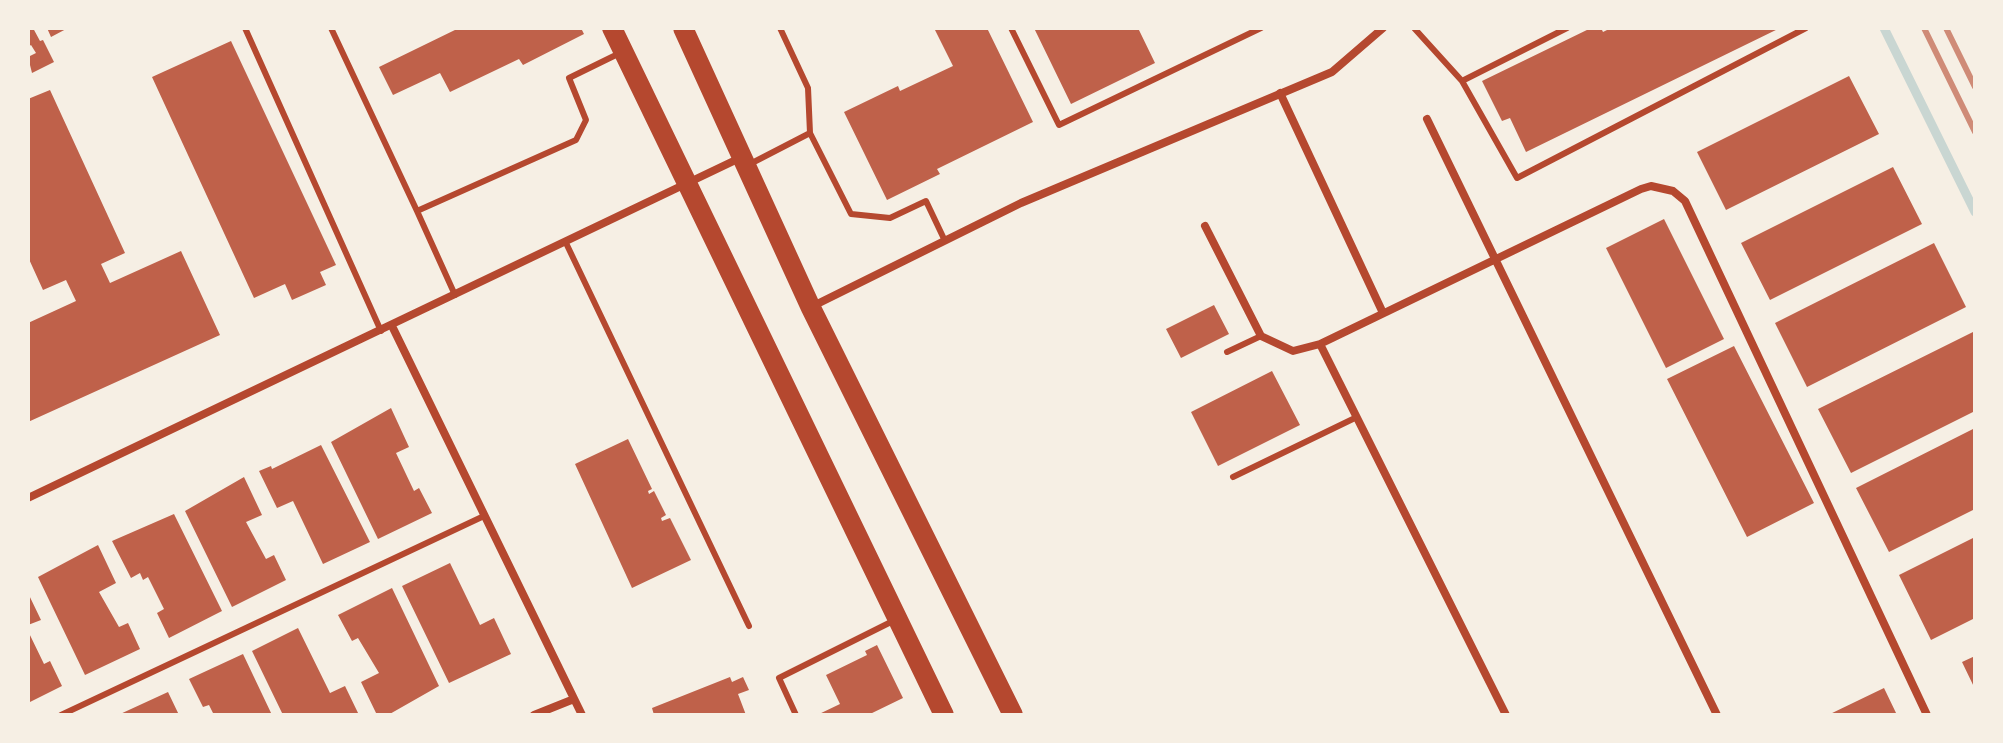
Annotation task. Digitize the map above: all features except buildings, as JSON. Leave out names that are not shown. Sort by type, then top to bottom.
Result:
[{"type":"main road","points":[[612,28],[686,186],[763,334],[944,715]]},
{"type":"main road","points":[[683,28],[811,308],[1013,715]]},
{"type":"street","points":[[811,308],[1021,203],[1332,72],[1383,28]]},
{"type":"street","points":[[1280,93],[1383,313]]},
{"type":"street","points":[[1427,119],[1717,715]]},
{"type":"street","points":[[28,498],[686,186],[745,161]]},
{"type":"street","points":[[1205,226],[1261,336],[1293,351],[1320,344],[1641,189],[1662,187],[1685,201],[1927,715]]},
{"type":"street","points":[[392,326],[582,715]]},
{"type":"street","points":[[1320,344],[1506,715]]},
{"type":"street","points":[[534,715],[574,699]]},
{"type":"lane","points":[[245,28],[381,331]]},
{"type":"lane","points":[[331,28],[455,295]]},
{"type":"lane","points":[[780,28],[808,88],[810,133],[851,214],[890,218],[926,201],[945,241]]},
{"type":"lane","points":[[1011,28],[1059,125],[1261,28]]},
{"type":"lane","points":[[1414,28],[1462,81],[1517,178],[1806,28]]},
{"type":"lane","points":[[1462,81],[1567,28]]},
{"type":"lane","points":[[417,211],[576,140],[586,120],[569,78],[624,52]]},
{"type":"lane","points":[[745,161],[810,133]]},
{"type":"lane","points":[[566,243],[749,626]]},
{"type":"lane","points":[[1227,352],[1261,336]]},
{"type":"lane","points":[[1233,477],[1357,417]]},
{"type":"lane","points":[[61,715],[484,516]]},
{"type":"lane","points":[[796,715],[779,678],[898,619]]},
{"type":"waterway","points":[[1884,28],[1975,212]]},
{"type":"railway","points":[[1924,28],[1975,132]]},
{"type":"railway","points":[[1946,28],[1975,87]]}]
